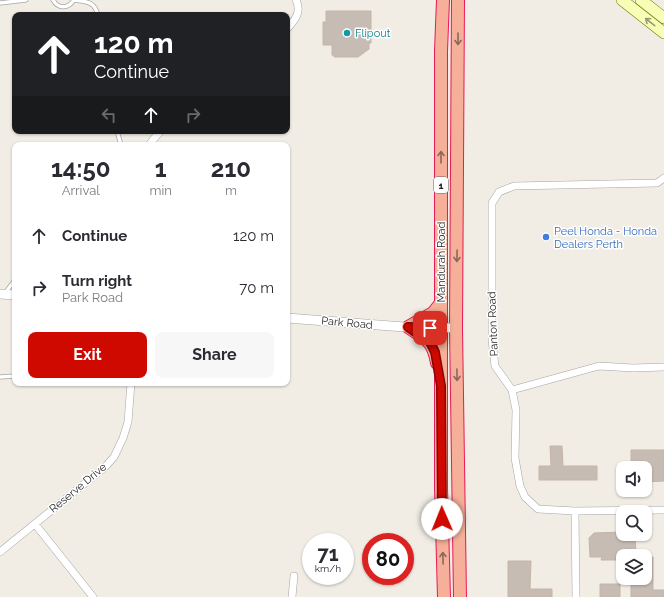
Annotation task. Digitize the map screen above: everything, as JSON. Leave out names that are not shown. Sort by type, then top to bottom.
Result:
[{"type":"highway","points":[[435,0],[441,23]]},
{"type":"highway","name":"Mandurah Road","points":[[443,0],[441,23],[441,488],[444,597]]},
{"type":"highway","name":"Mandurah Road","points":[[458,0],[456,332],[460,597]]},
{"type":"highway","points":[[441,303],[433,313],[408,327],[430,342],[435,352],[441,386]]},
{"type":"main road","points":[[641,0],[664,18]]},
{"type":"main road","points":[[625,1],[664,33]]},
{"type":"street","points":[[290,26],[298,14],[298,5],[296,0]]},
{"type":"street","points":[[151,142],[157,134]]},
{"type":"street","name":"Panton Road","points":[[664,178],[657,183],[514,186],[499,192],[492,203],[492,340],[495,366],[512,390],[516,410],[516,458],[520,486],[525,497],[538,510],[664,510]]},
{"type":"street","points":[[2,294],[12,295]]},
{"type":"street","name":"Park Road","points":[[290,318],[408,327],[441,332],[456,332]]},
{"type":"street","points":[[512,390],[599,366],[633,368],[664,367]]},
{"type":"street","name":"Reserve Drive","points":[[0,552],[105,467],[114,457],[123,438],[128,422],[131,386]]},
{"type":"street","points":[[575,511],[576,597]]},
{"type":"street","points":[[35,524],[93,597]]},
{"type":"street","points":[[292,597],[294,576]]},
{"type":"lane","points":[[0,3],[26,0]]},
{"type":"lane","points":[[53,0],[58,6],[65,7],[74,0],[88,2],[96,8],[97,12]]},
{"type":"lane","points":[[2,294],[12,283]]},
{"type":"lane","points":[[0,377],[12,376]]},
{"type":"building","name":"Flipout","points":[[326,11],[371,11],[371,43],[369,43],[369,49],[358,57],[335,57],[332,55],[332,45],[323,45],[323,22],[326,22]]},
{"type":"building","points":[[550,446],[562,446],[563,466],[597,466],[597,480],[539,480],[539,466],[551,466]]},
{"type":"building","points":[[631,450],[664,450],[664,481],[652,482],[652,461],[631,461]]},
{"type":"building","points":[[616,532],[616,541],[635,541],[636,549],[616,549],[616,560],[601,560],[602,557],[590,557],[589,538],[594,533]]},
{"type":"building","points":[[653,557],[653,590],[664,590],[664,597],[631,597],[631,585],[652,585]]},
{"type":"building","points":[[508,561],[531,561],[530,589],[552,589],[552,597],[508,597]]},
{"type":"building","points":[[600,584],[620,585],[620,597],[600,597]]},
{"type":"place","name":"Flipout","points":[[347,33]]},
{"type":"place","name":"Peel Honda - Honda Dealers Perth","points":[[546,237]]},
{"type":"route","points":[[430,328],[408,327],[430,342],[435,352],[441,386],[442,519]]}]
